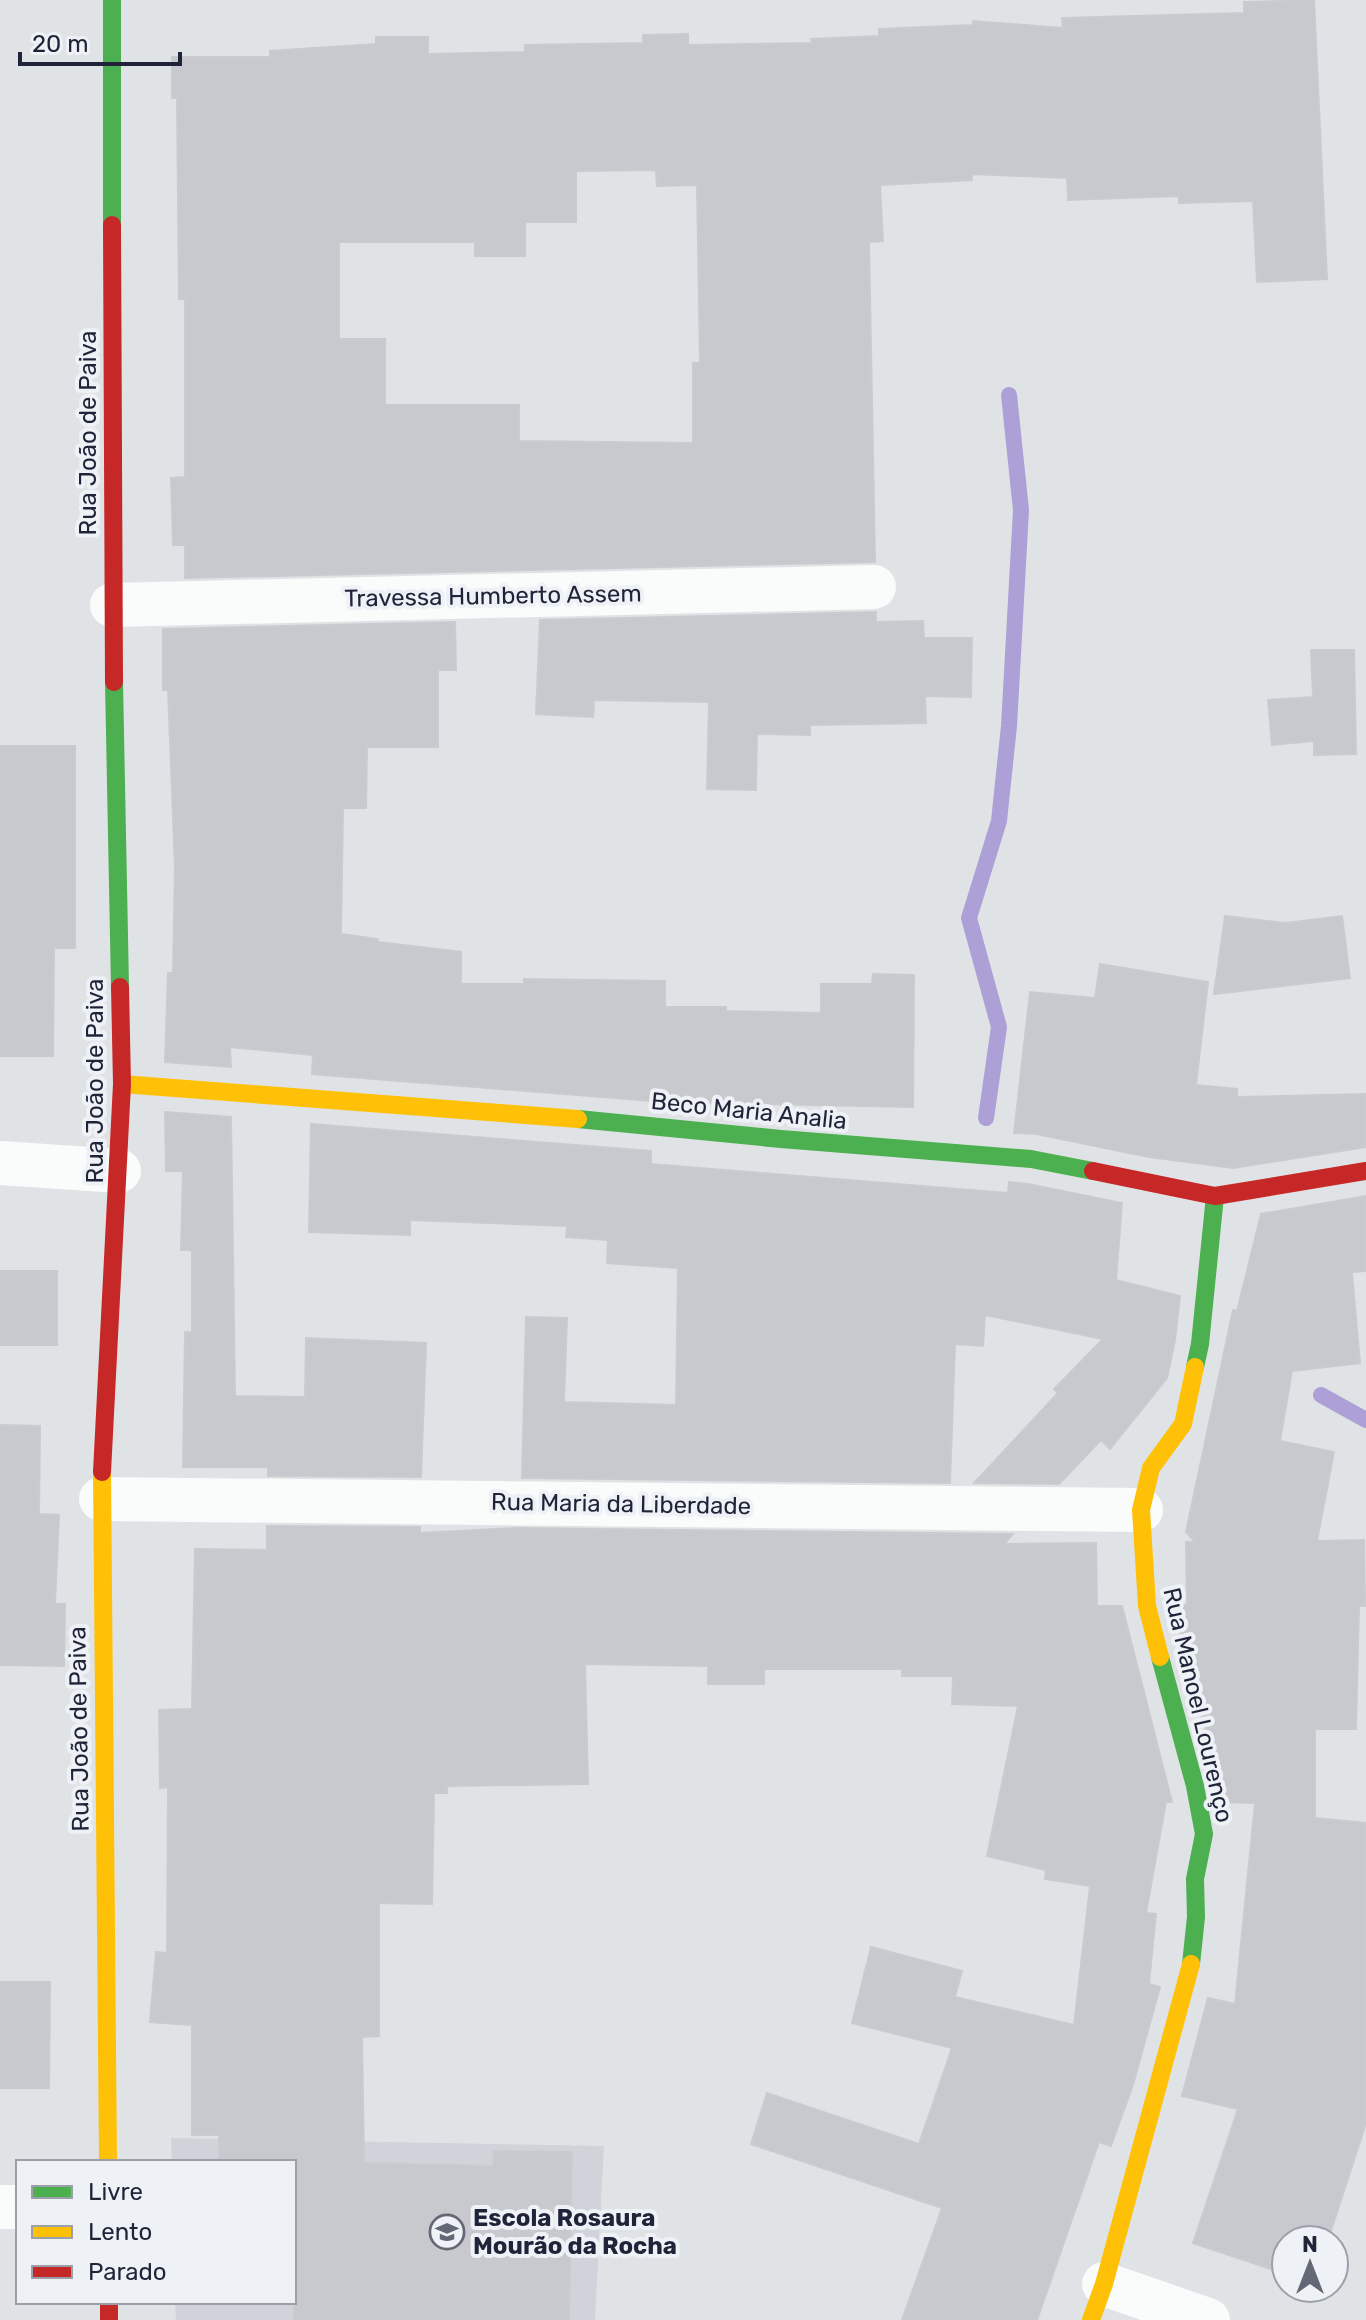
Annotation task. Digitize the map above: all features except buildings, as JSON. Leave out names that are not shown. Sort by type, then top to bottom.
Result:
[{"type":"street","name":"Rua João de Paiva","points":[[108,2160],[101,1499],[122,1084],[112,605],[112,0]]},
{"type":"street","name":"Travessa Humberto Assem","points":[[112,605],[874,587]]},
{"type":"street","name":"Beco Maria Analia","points":[[122,1084],[604,1121],[1031,1159],[1215,1196],[1366,1171]]},
{"type":"street","points":[[0,1163],[119,1171]]},
{"type":"street","name":"Rua Manoel Lourenço","points":[[1097,2302],[1190,1971],[1196,1917],[1195,1879],[1204,1834],[1195,1786],[1147,1606],[1141,1510],[1151,1468],[1183,1424],[1200,1344],[1215,1196]]},
{"type":"street","name":"Rua Maria da Liberdade","points":[[101,1499],[1141,1510]]},
{"type":"street","points":[[1097,2302],[1208,2320]]},
{"type":"shaded area","name":"Escola Rosaura Mourão da Rocha","points":[[171,2138],[604,2146],[595,2320],[176,2320],[175,2304],[296,2304],[296,2160],[172,2160]]},
{"type":"waterway","points":[[986,1118],[999,1027],[969,918],[999,821],[1009,726],[1021,510],[1009,395]]},
{"type":"waterway","points":[[1321,1395],[1366,1420]]},
{"type":"traffic: fast","points":[[112,0],[112,225]]},
{"type":"traffic: fast","points":[[114,682],[120,987]]},
{"type":"traffic: fast","points":[[578,1119],[1031,1159],[1093,1171]]},
{"type":"traffic: fast","points":[[1195,1367],[1215,1196]]},
{"type":"traffic: fast","points":[[1160,1657],[1195,1786],[1204,1834],[1195,1879],[1196,1917],[1191,1964]]},
{"type":"traffic: slow","points":[[122,1084],[578,1119]]},
{"type":"traffic: slow","points":[[1160,1657],[1147,1606],[1141,1510],[1151,1468],[1183,1424],[1195,1367]]},
{"type":"traffic: slow","points":[[102,1472],[108,2160]]},
{"type":"traffic: slow","points":[[1091,2320],[1104,2284],[1191,1964]]},
{"type":"traffic: jam","points":[[112,225],[114,682]]},
{"type":"traffic: jam","points":[[102,1472],[122,1084],[120,987]]},
{"type":"traffic: jam","points":[[1093,1171],[1215,1196],[1366,1171]]},
{"type":"traffic: jam","points":[[109,2304],[109,2320]]},
{"type":"place","name":"Escola Rosaura Mourão da Rocha","points":[[447,2232]]}]
